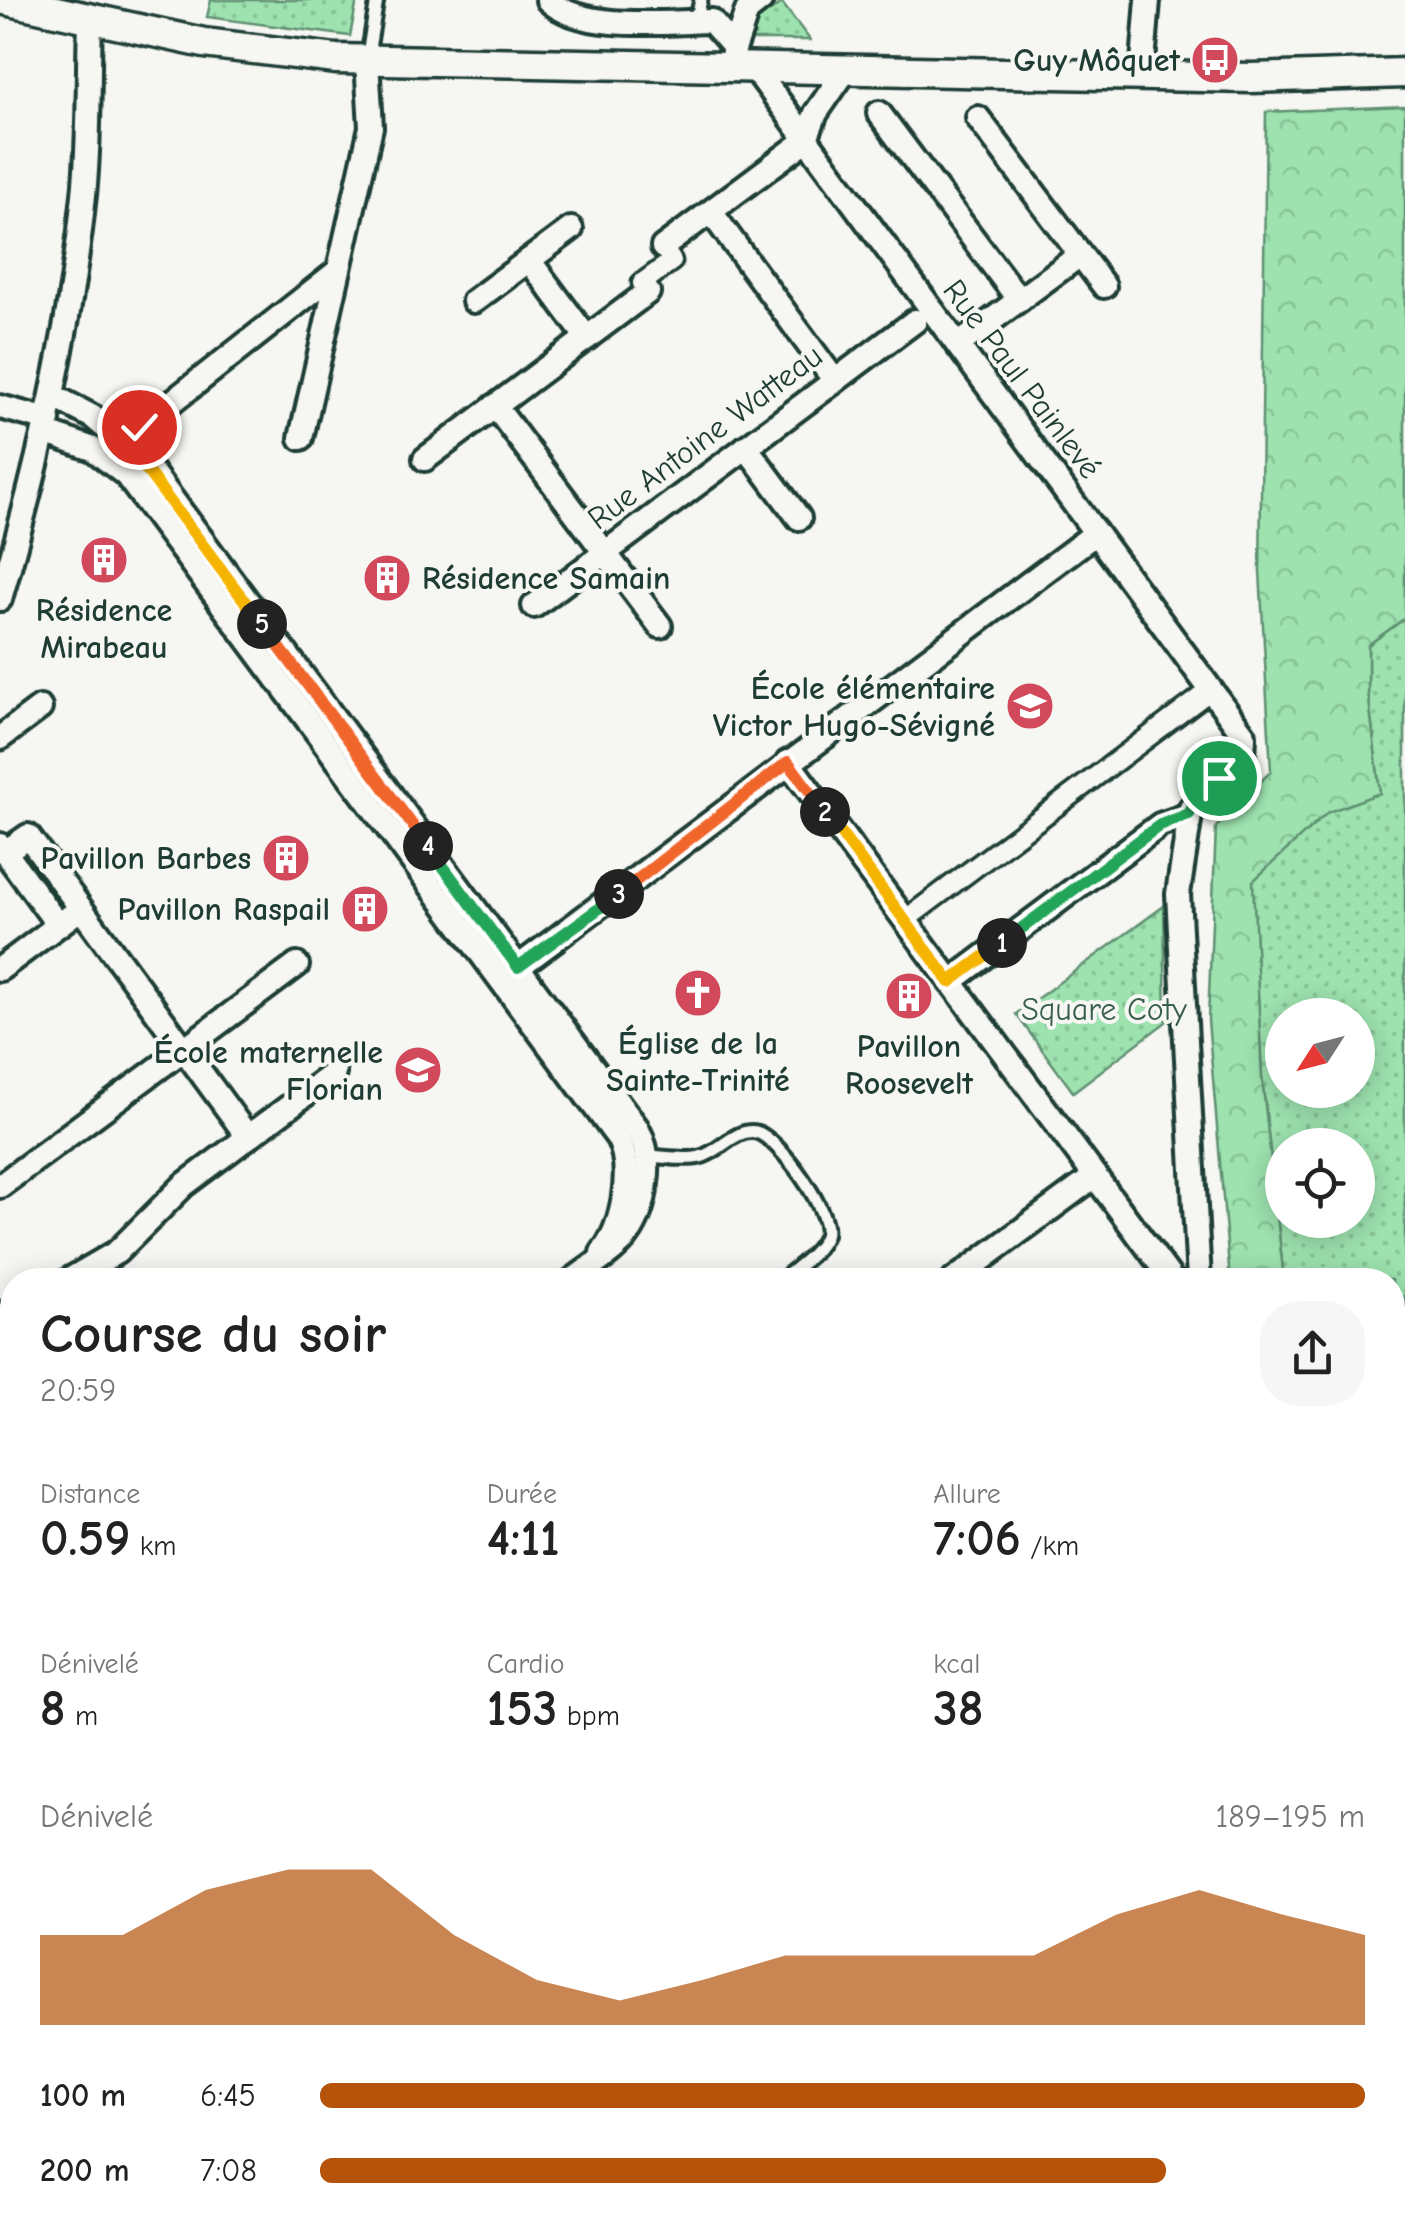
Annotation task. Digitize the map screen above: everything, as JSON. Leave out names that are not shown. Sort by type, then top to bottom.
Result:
[{"type":"street","points":[[8,0],[227,47],[367,60],[740,61],[845,71],[1273,78],[1405,73]]},
{"type":"street","points":[[548,0],[580,18],[698,11],[712,21],[740,61]]},
{"type":"street","points":[[740,61],[746,11],[762,0]]},
{"type":"street","points":[[1142,75],[1148,0]]},
{"type":"street","points":[[2,584],[53,396],[84,194],[90,20]]},
{"type":"street","points":[[300,438],[371,127],[367,60]]},
{"type":"street","name":"Rue Paul Painlevé","points":[[740,61],[958,345],[1240,726],[1246,743],[1243,758],[1199,796],[1189,814]]},
{"type":"street","points":[[425,459],[648,292],[642,283],[672,261],[663,247],[804,141],[816,113],[845,71]]},
{"type":"street","points":[[879,113],[1019,300]]},
{"type":"street","points":[[978,118],[1104,286]]},
{"type":"street","points":[[711,212],[835,381]]},
{"type":"street","points":[[474,301],[570,229]]},
{"type":"street","points":[[958,345],[1080,254]]},
{"type":"street","points":[[529,260],[588,338]]},
{"type":"street","points":[[124,440],[338,272]]},
{"type":"street","name":"Rue Antoine Watteau","points":[[534,606],[915,321]]},
{"type":"street","points":[[53,396],[124,440],[168,493],[510,973],[618,1138],[636,1157],[644,1199],[636,1227],[619,1247],[590,1268]]},
{"type":"street","points":[[496,406],[660,626]]},
{"type":"street","points":[[0,407],[93,448],[126,475],[510,973]]},
{"type":"street","points":[[746,447],[799,518]]},
{"type":"street","points":[[510,973],[1096,533]]},
{"type":"street","points":[[905,920],[1212,689]]},
{"type":"street","points":[[0,738],[40,708]]},
{"type":"street","points":[[788,762],[1163,1268]]},
{"type":"street","points":[[950,982],[1160,825],[1189,814],[1178,927],[1198,1268]]},
{"type":"street","points":[[58,925],[3,848],[28,836],[248,1137]]},
{"type":"street","points":[[0,969],[80,908]]},
{"type":"street","points":[[4,1174],[297,965]]},
{"type":"street","points":[[90,1268],[117,1252],[184,1185],[334,1073]]},
{"type":"street","points":[[970,1268],[1095,1176]]},
{"type":"lane","points":[[367,60],[377,0]]},
{"type":"lane","points":[[636,1157],[700,1158],[744,1132],[758,1132],[771,1140],[818,1201],[826,1220],[826,1234],[818,1248],[796,1268]]},
{"type":"green space","points":[[211,0],[357,0],[350,36],[207,17]]},
{"type":"green space","points":[[782,3],[810,40],[751,40],[757,20]]},
{"type":"green space","points":[[1405,106],[1405,618],[1368,645],[1368,692],[1380,793],[1328,812],[1253,881],[1267,1128],[1265,1238],[1279,1238],[1283,1268],[1229,1268],[1208,1020],[1216,827],[1271,771],[1260,571],[1266,112]]},
{"type":"green space","points":[[1405,618],[1405,1268],[1283,1268],[1279,1238],[1375,1238],[1375,1128],[1267,1128],[1265,1108],[1375,1108],[1375,998],[1265,998],[1265,1106],[1252,881],[1328,812],[1380,793],[1368,692],[1368,645]]},
{"type":"green space","name":"Square Coty","points":[[1164,906],[1166,1022],[1073,1092],[1016,1014]]},
{"type":"place","name":"Guy Môquet","points":[[1215,60]]},
{"type":"place","name":"Résidence Mirabeau","points":[[104,560]]},
{"type":"place","name":"Résidence Samain","points":[[387,578]]},
{"type":"place","name":"École élémentaire Victor Hugo-Sévigné","points":[[1030,706]]},
{"type":"place","name":"Pavillon Barbes","points":[[286,858]]},
{"type":"place","name":"Pavillon Raspail","points":[[365,909]]},
{"type":"place","name":"Église de la Sainte-Trinité","points":[[698,993]]},
{"type":"place","name":"Pavillon Roosevelt","points":[[909,996]]},
{"type":"place","name":"École maternelle Florian","points":[[418,1070]]},
{"type":"route","points":[[139,427],[124,440],[168,493],[518,967],[728,812],[788,762],[950,982],[1160,825],[1189,814],[1199,796],[1219,778]]}]
